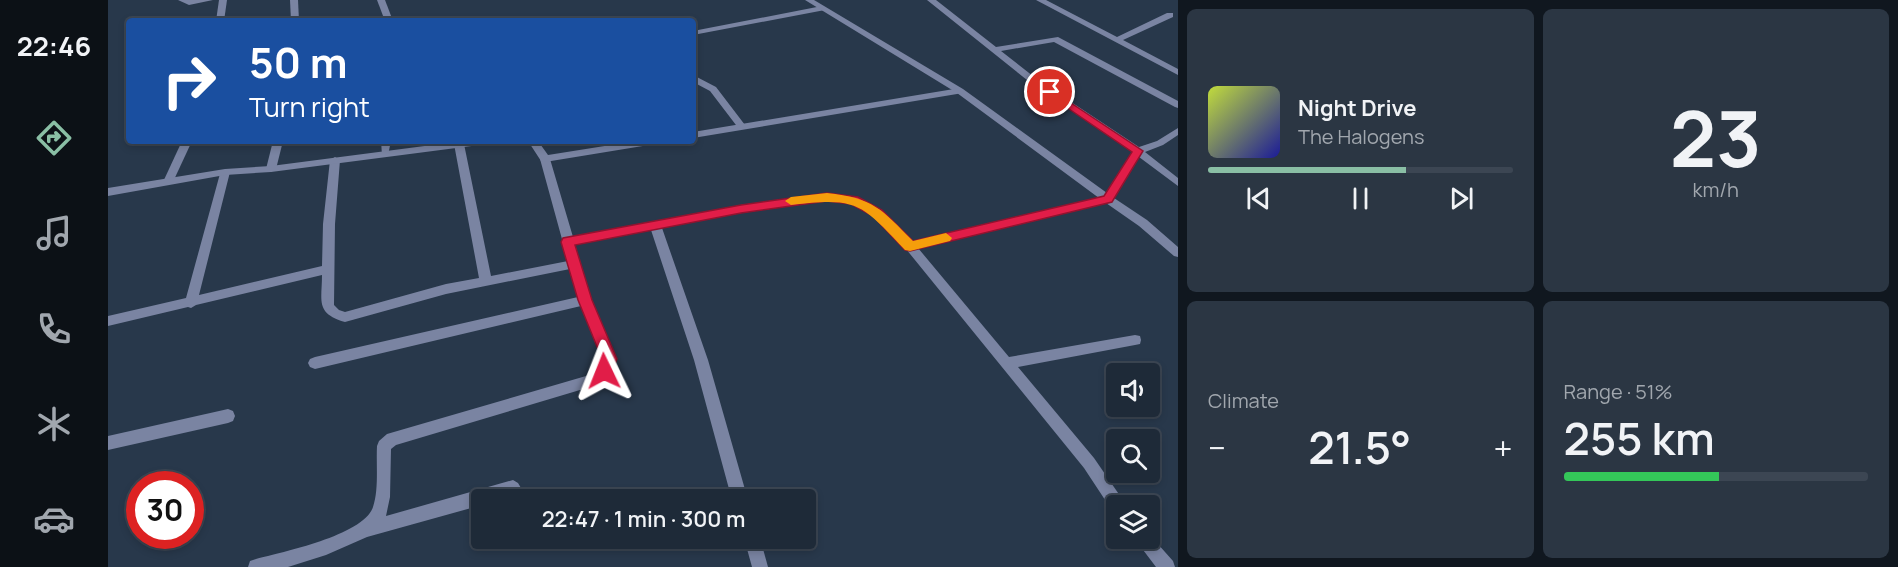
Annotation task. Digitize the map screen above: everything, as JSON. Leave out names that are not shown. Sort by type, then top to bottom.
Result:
[{"type":"street","points":[[182,0],[189,3],[209,0]]},
{"type":"street","points":[[220,18],[222,0]]},
{"type":"street","points":[[294,0],[295,18]]},
{"type":"street","points":[[382,0],[388,18]]},
{"type":"street","points":[[809,0],[960,92],[1143,223],[1178,253]]},
{"type":"street","points":[[931,0],[1035,82],[1138,151],[1178,183]]},
{"type":"street","points":[[1040,0],[1178,72]]},
{"type":"street","points":[[696,32],[822,8]]},
{"type":"street","points":[[1116,40],[1170,15]]},
{"type":"street","points":[[995,50],[1055,39],[1178,105]]},
{"type":"street","points":[[696,80],[713,89],[742,127]]},
{"type":"street","points":[[696,135],[960,92]]},
{"type":"street","points":[[910,246],[1108,199],[1138,151],[1160,143],[1178,131]]},
{"type":"street","points":[[168,182],[186,144]]},
{"type":"street","points":[[271,169],[277,144]]},
{"type":"street","points":[[385,153],[386,144]]},
{"type":"street","points":[[108,192],[225,172],[271,169],[459,144],[486,282]]},
{"type":"street","points":[[367,530],[380,512],[384,446],[392,439],[590,381],[604,371],[610,359],[585,300],[545,159],[535,144]]},
{"type":"street","points":[[545,159],[637,144]]},
{"type":"street","points":[[334,160],[329,224],[328,306],[335,314],[345,317],[446,289],[574,264]]},
{"type":"street","points":[[191,303],[225,172]]},
{"type":"street","points":[[567,242],[776,203],[827,197],[854,200],[878,213],[910,246],[1089,463],[1111,495]]},
{"type":"street","points":[[655,224],[701,360],[737,489]]},
{"type":"street","points":[[108,321],[328,269]]},
{"type":"street","points":[[315,363],[585,300]]},
{"type":"street","points":[[1006,363],[1135,340]]},
{"type":"street","points":[[108,443],[228,416]]},
{"type":"street","points":[[256,567],[322,549],[367,530],[513,488]]},
{"type":"street","points":[[755,549],[760,567]]},
{"type":"street","points":[[1151,549],[1167,567]]},
{"type":"slow traffic","points":[[791,201],[827,197],[854,200],[878,213],[910,246],[946,238]]},
{"type":"route","points":[[604,371],[610,359],[585,300],[567,242],[741,209],[827,197],[854,200],[878,213],[910,246],[1108,199],[1138,151],[1050,92]]}]
